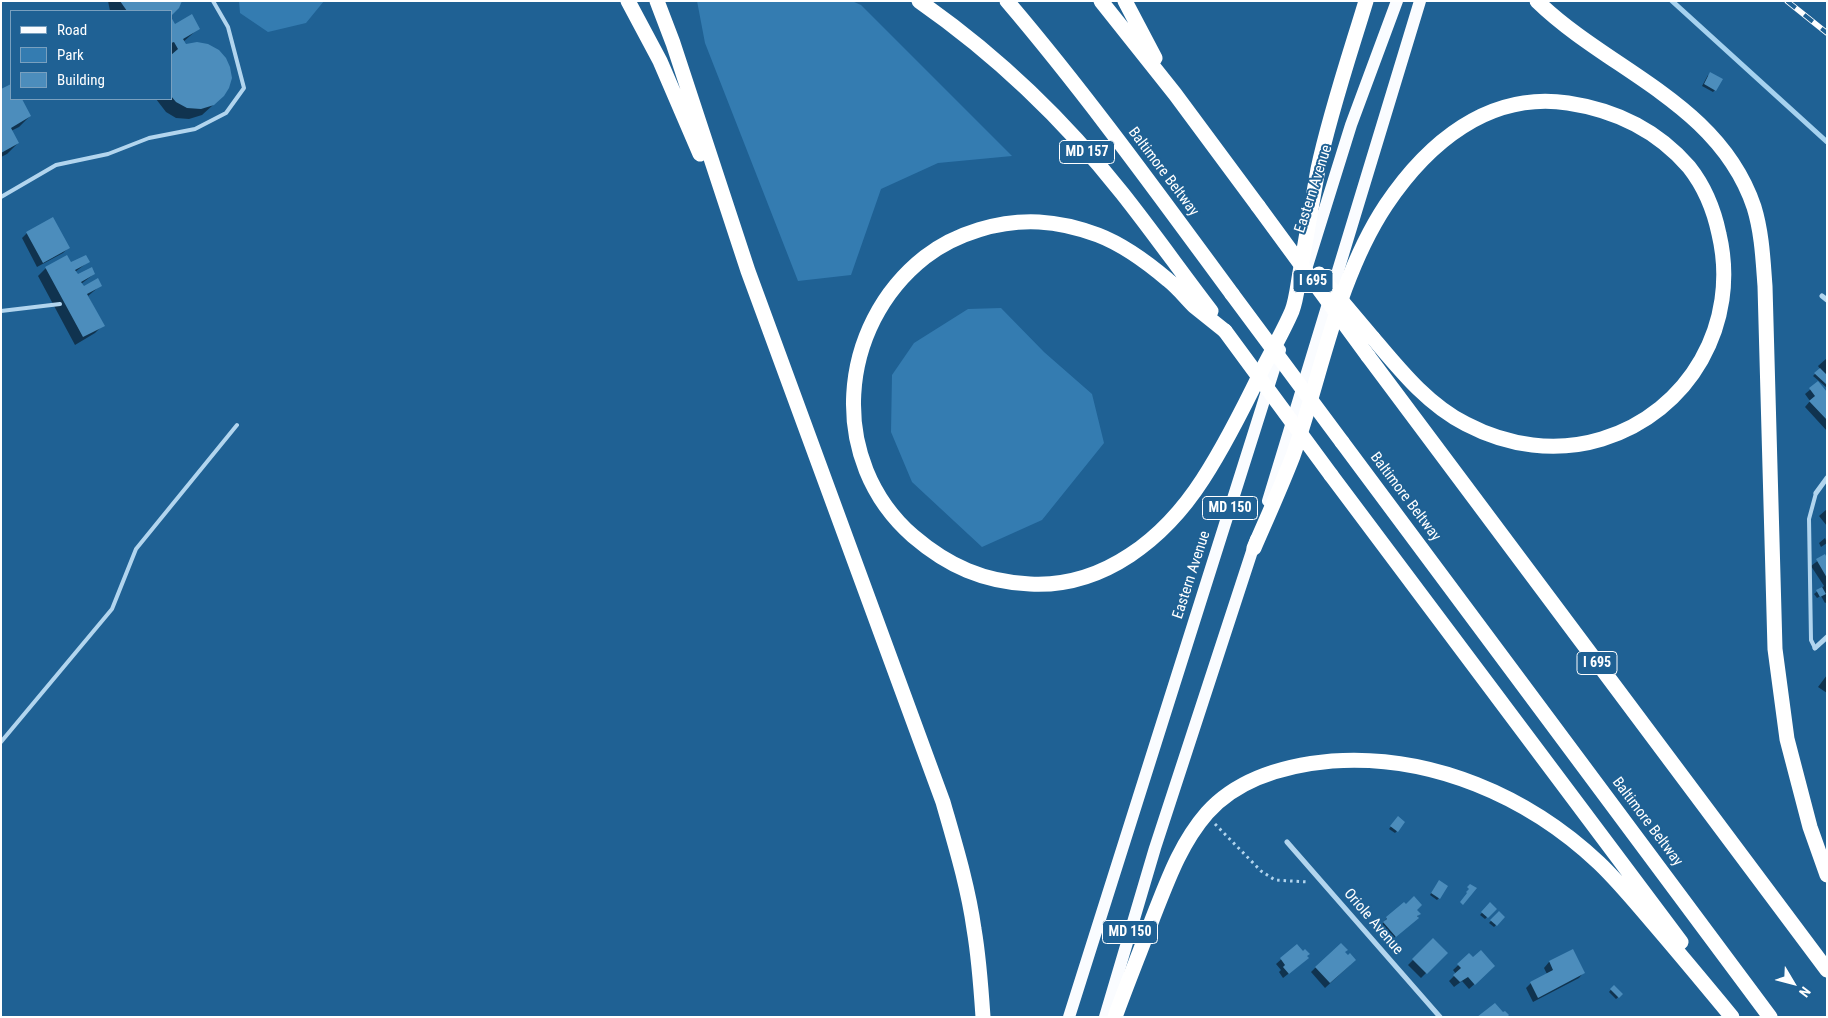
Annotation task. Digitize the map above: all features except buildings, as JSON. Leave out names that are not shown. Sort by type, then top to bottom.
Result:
[{"type":"highway","points":[[628,1],[660,61],[748,271]]},
{"type":"highway","points":[[657,1],[676,52],[748,271],[916,722],[943,802],[967,888],[979,964],[982,1017]]},
{"type":"highway","name":"MD 157","points":[[919,1],[982,49],[1026,89],[1122,192],[1331,475],[1567,787],[1737,1017]]},
{"type":"highway","name":"Baltimore Beltway","points":[[1008,1],[1046,46],[1116,138],[1770,1017]]},
{"type":"highway","name":"I 695","points":[[1101,1],[1175,94],[1258,204],[1368,356],[1827,970]]},
{"type":"highway","points":[[1125,1],[1175,94]]},
{"type":"highway","points":[[1225,330],[1194,306],[1170,281],[1136,255],[1102,236],[1068,226],[1038,222],[1006,224],[975,231],[947,243],[924,257],[902,279],[884,302],[868,330],[858,361],[853,389],[854,424],[859,452],[870,479],[884,503],[901,525],[926,547],[950,563],[979,576],[1007,583],[1046,584],[1063,582],[1091,575],[1135,553],[1158,536],[1202,482],[1228,439],[1293,308],[1319,166],[1366,1]]},
{"type":"highway","points":[[1537,1],[1569,29],[1655,88],[1696,121],[1724,150],[1746,188],[1754,208],[1761,243],[1765,286],[1772,587],[1777,665],[1787,739],[1810,827],[1827,875]]},
{"type":"highway","points":[[1254,548],[1292,457],[1348,282],[1366,238],[1407,176],[1446,137],[1471,121],[1499,108],[1530,102],[1562,102],[1596,108],[1623,117],[1658,139],[1673,150],[1690,170],[1705,193],[1717,223],[1724,255],[1724,292],[1718,323],[1707,350],[1691,377],[1672,399],[1644,420],[1615,435],[1585,444],[1548,448],[1519,444],[1491,435],[1464,423],[1436,404],[1411,382],[1373,338],[1258,204]]},
{"type":"highway","points":[[1115,1017],[1172,867],[1188,838],[1208,812],[1226,796],[1249,781],[1279,770],[1312,763],[1353,760],[1393,763],[1434,771],[1476,784],[1525,807],[1563,832],[1600,864],[1639,906],[1732,1017]]},
{"type":"main road","name":"Eastern Avenue","points":[[1069,1017],[1352,125],[1397,1]]},
{"type":"main road","name":"MD 150","points":[[1105,1017],[1155,848],[1254,548],[1420,1]]},
{"type":"street","points":[[1816,493],[1827,478]]},
{"type":"street","points":[[1816,648],[1827,637]]},
{"type":"street","name":"Oriole Avenue","points":[[1287,842],[1440,1017]]},
{"type":"lane","points":[[1,197],[56,165],[108,154],[149,138],[195,128],[226,113],[244,88],[228,27],[212,1]]},
{"type":"lane","points":[[1,311],[60,304]]},
{"type":"lane","points":[[1,742],[112,609],[136,549],[237,424]]},
{"type":"lane","points":[[1816,493],[1809,520],[1811,640],[1816,648]]},
{"type":"path","points":[[1212,822],[1261,871],[1275,880],[1322,883]]},
{"type":"green space","points":[[239,1],[324,1],[306,23],[268,32],[240,13]]},
{"type":"green space","points":[[697,1],[852,1],[861,5],[1012,156],[938,163],[881,189],[851,275],[798,281],[705,43]]},
{"type":"green space","points":[[1001,308],[1044,352],[1092,394],[1104,443],[1042,520],[982,547],[912,482],[891,432],[892,375],[914,343],[968,309]]},
{"type":"waterway","points":[[1672,1],[1827,142]]},
{"type":"railway","points":[[1787,1],[1827,33]]}]
